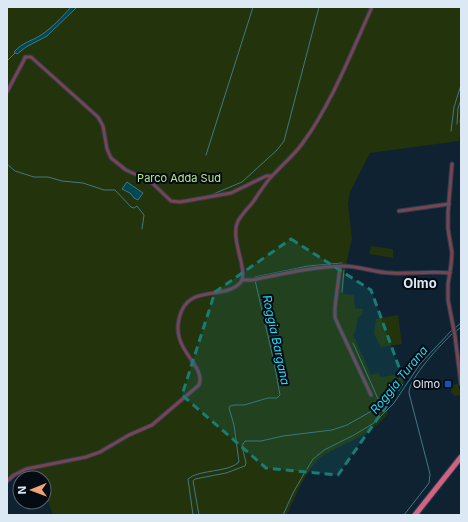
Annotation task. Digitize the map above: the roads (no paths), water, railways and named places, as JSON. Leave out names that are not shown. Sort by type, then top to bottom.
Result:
[{"type":"main road","points":[[414,515],[461,457]]},
{"type":"street","points":[[7,481],[20,472],[32,468],[86,457],[100,452],[129,435],[152,424],[196,389],[200,382],[199,375],[179,339],[178,325],[182,311],[187,303],[194,298],[233,288],[242,280],[243,272],[236,239],[236,227],[239,220],[272,176],[302,145],[315,124],[350,58],[372,7]]},
{"type":"street","points":[[7,92],[24,60],[31,57],[98,117],[103,126],[107,150],[114,162],[126,170],[150,181],[171,201],[180,202],[230,193],[266,176],[272,176]]},
{"type":"street","points":[[452,164],[448,229],[452,253],[448,284],[448,300],[461,384]]},
{"type":"street","points":[[399,211],[449,204]]},
{"type":"street","points":[[242,280],[252,280],[309,269],[340,267],[358,267],[389,274],[450,272]]},
{"type":"street","points":[[340,267],[335,318],[371,394]]},
{"type":"waterway","points":[[206,155],[253,7]]},
{"type":"waterway","points":[[211,195],[242,182],[277,150],[284,141],[319,7]]},
{"type":"waterway","points":[[7,61],[15,53]]},
{"type":"waterway","points":[[451,131],[454,107],[461,85]]},
{"type":"waterway","points":[[457,124],[458,108],[461,100]]},
{"type":"waterway","points":[[460,122],[461,115]]},
{"type":"waterway","points":[[7,164],[15,171],[34,177],[48,177],[62,181],[83,183],[104,190],[115,190],[131,207],[134,208],[137,206],[144,215],[142,229]]},
{"type":"waterway","name":"Roggia Bargana","points":[[255,277],[308,266],[342,263]]},
{"type":"waterway","points":[[342,292],[344,270]]},
{"type":"waterway","name":"Roggia Bargana","points":[[193,515],[188,479],[199,474],[228,468],[239,462],[234,425],[229,408],[230,406],[244,405],[268,398],[277,398],[280,395],[255,280]]},
{"type":"waterway","name":"Roggia Turana","points":[[455,328],[461,323]]},
{"type":"waterway","name":"Roggia Turana","points":[[455,332],[461,327]]},
{"type":"waterway","name":"Roggia Turana","points":[[307,469],[313,459],[324,450],[374,423],[394,403],[420,364],[452,330]]},
{"type":"waterway","points":[[404,515],[429,483],[430,474],[409,393],[410,387],[426,362],[453,333]]},
{"type":"waterway","points":[[199,515],[193,481],[195,479],[226,473],[245,466],[246,463],[242,446],[245,441],[261,441],[283,436],[332,430],[347,425],[377,408],[379,401],[353,343]]},
{"type":"waterway","name":"Roggia Turana","points":[[283,515],[305,472]]},
{"type":"place","name":"Olmo","points":[[448,384]]},
{"type":"district","name":"Olmo","points":[[420,283]]},
{"type":"park label","name":"Parco Adda Sud","points":[[179,178]]}]
